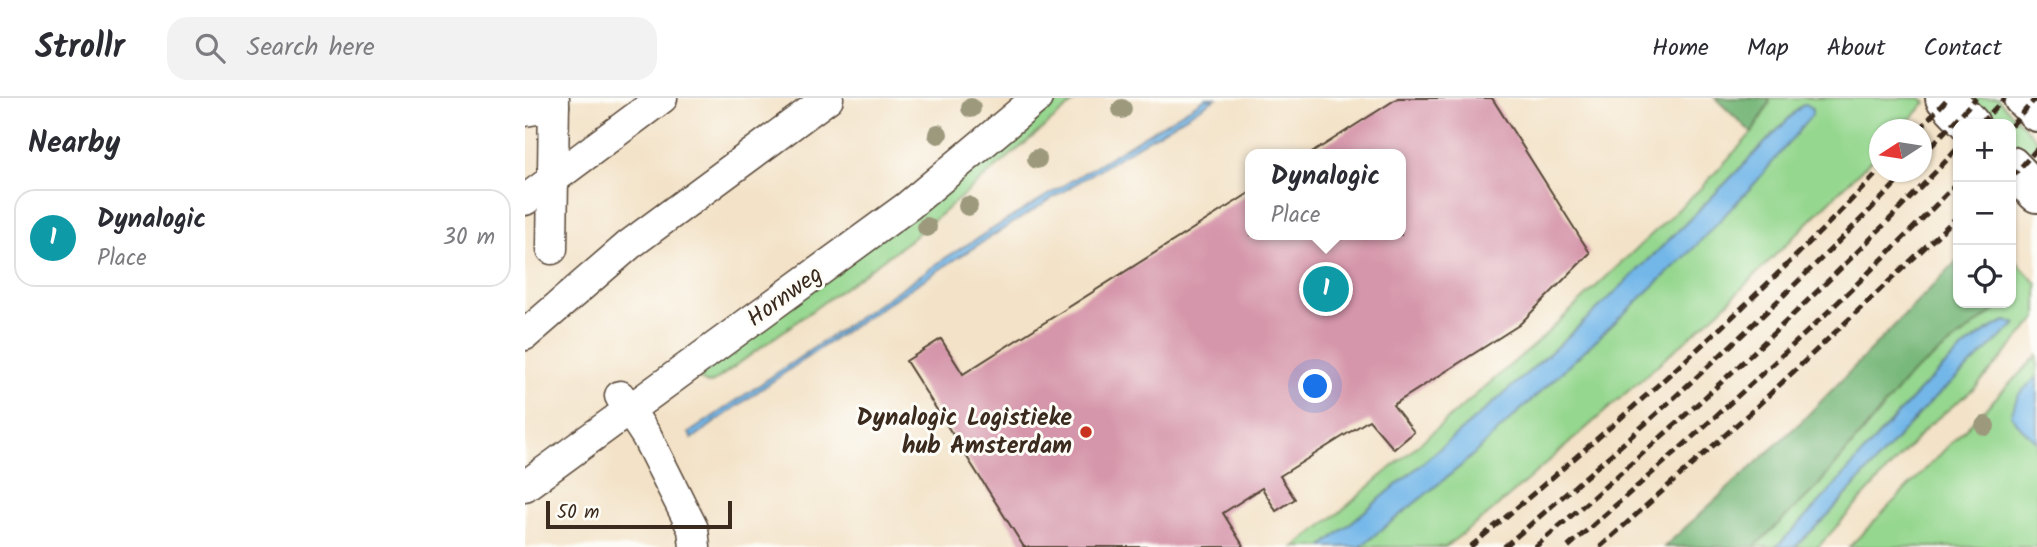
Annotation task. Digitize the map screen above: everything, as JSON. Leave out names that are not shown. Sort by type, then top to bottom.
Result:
[{"type":"main road","points":[[1945,98],[1965,119]]},
{"type":"main road","points":[[2023,98],[2037,112]]},
{"type":"main road","points":[[2016,171],[2037,192]]},
{"type":"street","points":[[525,200],[662,98]]},
{"type":"street","points":[[532,330],[629,245],[828,98]]},
{"type":"street","name":"Hornweg","points":[[525,486],[624,402],[903,190],[1009,98]]},
{"type":"street","name":"Hornweg","points":[[525,465],[785,297],[908,206],[1037,98]]},
{"type":"street","points":[[525,111],[554,102],[552,249]]},
{"type":"street","points":[[624,402],[646,437],[693,529],[695,547]]},
{"type":"green space","points":[[1047,98],[1079,98],[910,240],[713,382],[707,384],[697,377]]},
{"type":"green space","points":[[1715,98],[1767,98],[1770,101],[1752,133]]},
{"type":"green space","points":[[1767,98],[1921,98],[1926,103],[1911,119],[1869,119],[1869,162],[1720,310],[1491,512],[1445,547],[1360,547],[1462,465],[1689,253],[1812,108],[1803,105],[1799,108],[1605,302],[1450,439],[1322,547],[1294,547],[1340,512],[1536,343],[1702,187],[1752,133],[1770,102]]},
{"type":"green space","points":[[1964,98],[1997,98],[2037,140],[2037,144],[2024,158],[2016,149],[2016,119],[1986,119]]},
{"type":"green space","points":[[2016,261],[2037,284],[2037,318],[1976,387],[1928,426],[1818,547],[1795,547],[1830,513],[1930,402],[2016,324],[2006,321],[1995,326],[1963,349],[1907,404],[1776,547],[1754,547],[1817,487],[1910,375],[1997,308],[2016,308]]},
{"type":"green space","points":[[1953,265],[1953,308],[1997,308],[1910,375],[1817,487],[1754,547],[1664,547],[1801,422]]},
{"type":"green space","points":[[2037,356],[2037,547],[1849,547]]},
{"type":"water","points":[[1206,98],[1216,98],[885,305],[692,439],[689,433],[947,257]]},
{"type":"water","points":[[1806,104],[1812,108],[1812,115],[1756,182],[1689,253],[1462,465],[1360,547],[1322,547],[1576,329]]},
{"type":"water","points":[[2006,321],[2016,324],[1930,402],[1830,513],[1795,547],[1776,547],[1926,384],[1973,341]]},
{"type":"water","points":[[2037,377],[2037,442],[2011,415],[2018,395]]},
{"type":"building","points":[[1398,98],[1492,98],[1590,253],[1519,325],[1393,405],[1414,432],[1394,449],[1369,420],[1280,476],[1295,499],[1276,511],[1262,488],[1223,513],[1244,547],[1024,547],[906,361],[941,339],[963,374],[1245,196],[1245,240],[1406,240],[1406,149],[1318,149]]},
{"type":"railway","points":[[1929,119],[1948,98]]},
{"type":"railway","points":[[1932,145],[1976,98]]},
{"type":"railway","points":[[1985,119],[2005,98]]},
{"type":"railway","points":[[2016,120],[2036,98]]},
{"type":"railway","points":[[2016,172],[2037,149]]},
{"type":"railway","points":[[1535,547],[1752,353],[1857,252],[1953,153]]},
{"type":"railway","points":[[1470,547],[1680,365],[1781,270],[1869,181]]},
{"type":"railway","points":[[1504,547],[1710,364],[1810,270],[1897,182]]},
{"type":"railway","points":[[1568,547],[1767,369],[1953,187]]},
{"type":"railway","points":[[1600,547],[1753,410],[1953,221]]},
{"type":"place","name":"Dynalogic","points":[[1326,289]]},
{"type":"place","name":"Dynalogic Logistieke hub Amsterdam","points":[[1086,432]]}]
